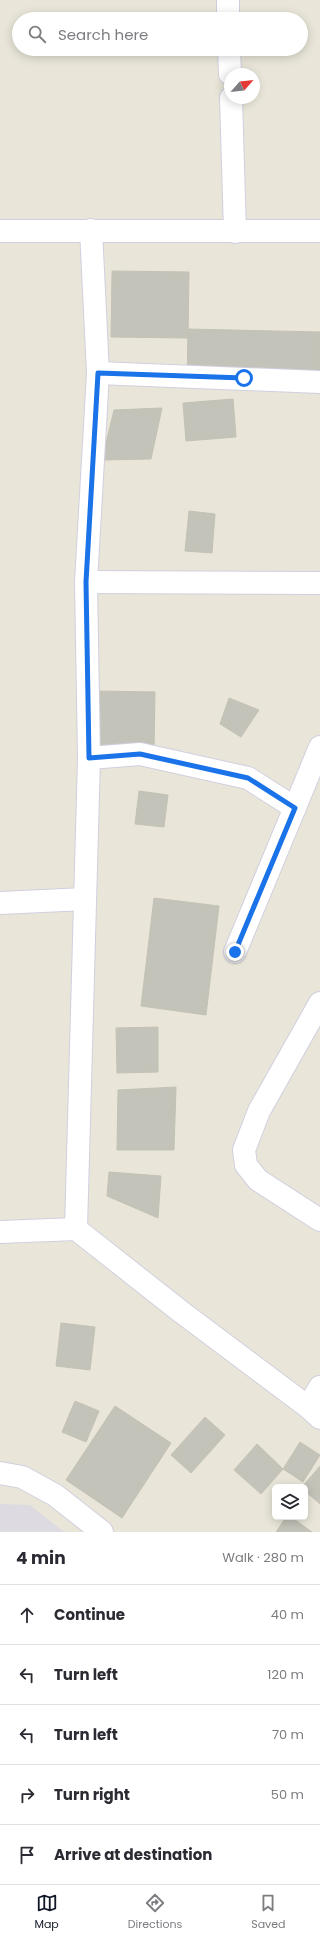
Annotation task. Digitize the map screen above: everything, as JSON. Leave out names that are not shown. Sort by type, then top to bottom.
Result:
[{"type":"street","points":[[228,0],[228,12]]},
{"type":"street","points":[[229,56],[230,68]]},
{"type":"street","points":[[231,104],[236,232]]},
{"type":"street","points":[[76,1229],[89,758],[86,582],[98,373],[91,230]]},
{"type":"street","points":[[0,231],[320,231]]},
{"type":"street","points":[[98,373],[320,382]]},
{"type":"street","points":[[86,582],[320,583]]},
{"type":"street","points":[[235,952],[320,747]]},
{"type":"street","points":[[89,758],[140,754],[248,778],[295,808]]},
{"type":"street","points":[[0,903],[85,899]]},
{"type":"street","points":[[320,1002],[259,1111],[244,1150],[246,1165],[258,1180],[320,1220]]},
{"type":"street","points":[[0,1232],[76,1229],[180,1311],[314,1413],[320,1387]]},
{"type":"street","points":[[0,1474],[22,1477],[55,1495],[102,1532]]},
{"type":"shaded area","points":[[0,1504],[30,1505],[64,1532],[0,1532]]},
{"type":"building","points":[[112,271],[189,272],[188,338],[111,337]]},
{"type":"building","points":[[188,329],[320,332],[320,391],[187,387]]},
{"type":"building","points":[[233,399],[236,437],[186,441],[183,403]]},
{"type":"building","points":[[162,408],[151,459],[102,460],[114,410]]},
{"type":"building","points":[[189,511],[215,514],[212,553],[185,551]]},
{"type":"building","points":[[98,691],[155,692],[154,750],[98,749]]},
{"type":"building","points":[[229,698],[259,710],[241,737],[220,724]]},
{"type":"building","points":[[139,791],[168,795],[164,827],[135,824]]},
{"type":"building","points":[[154,898],[219,906],[206,1015],[141,1006]]},
{"type":"building","points":[[158,1027],[158,1072],[117,1073],[116,1028]]},
{"type":"building","points":[[176,1087],[174,1150],[117,1150],[118,1090]]},
{"type":"building","points":[[109,1172],[161,1176],[158,1218],[107,1196]]},
{"type":"building","points":[[61,1323],[95,1327],[90,1370],[56,1366]]},
{"type":"building","points":[[75,1401],[99,1411],[86,1442],[62,1432]]},
{"type":"building","points":[[115,1406],[171,1443],[122,1518],[66,1480]]},
{"type":"building","points":[[205,1417],[225,1435],[191,1473],[171,1455]]},
{"type":"building","points":[[300,1442],[320,1455],[303,1482],[283,1469]]},
{"type":"building","points":[[257,1444],[283,1469],[261,1494],[234,1470]]},
{"type":"building","points":[[320,1466],[320,1504],[308,1494],[308,1484],[305,1484]]},
{"type":"building","points":[[284,1520],[295,1520],[312,1532],[276,1532]]},
{"type":"route","points":[[235,952],[295,808],[248,778],[140,754],[89,758],[86,582],[98,373],[244,378]]}]
